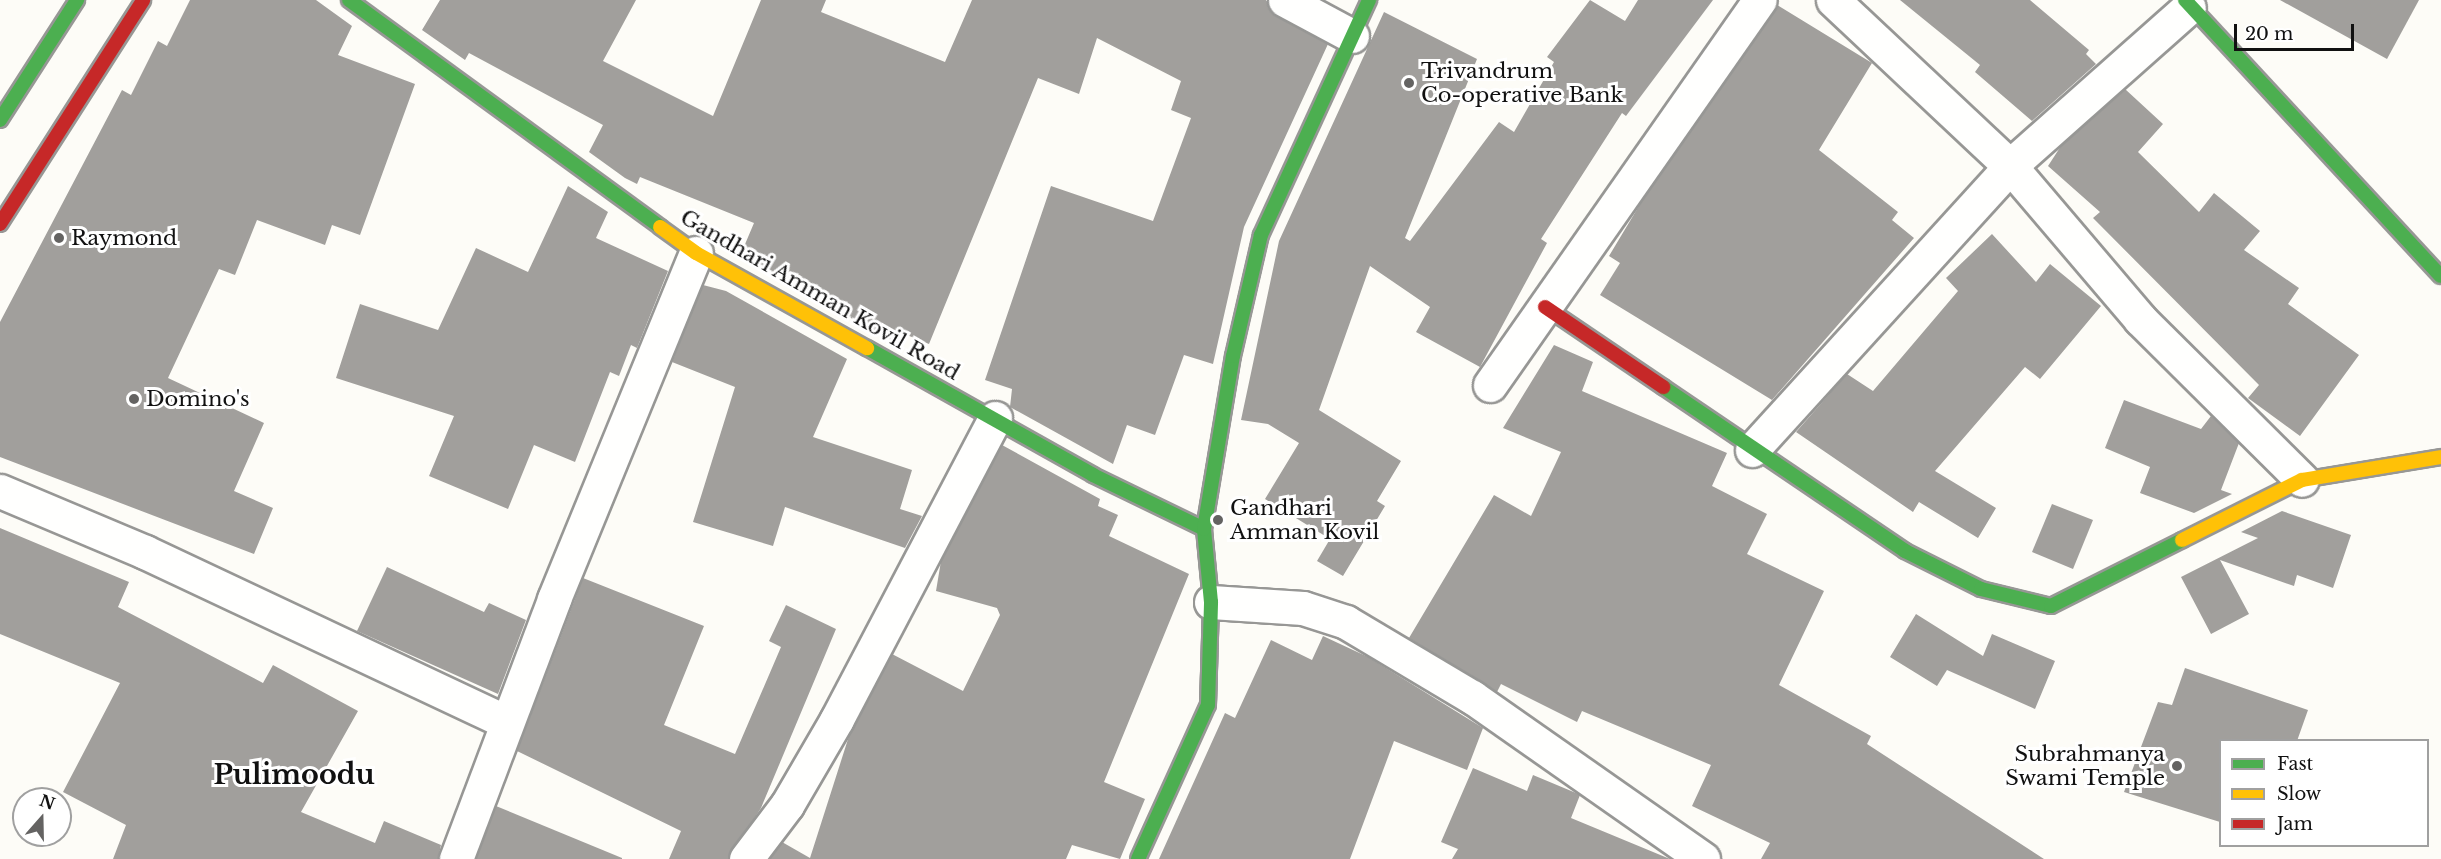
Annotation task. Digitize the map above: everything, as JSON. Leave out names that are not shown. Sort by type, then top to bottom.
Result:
[{"type":"street","points":[[0,120],[77,0]]},
{"type":"street","points":[[0,224],[143,0]]},
{"type":"street","name":"Gandhari Amman Kovil Road","points":[[349,0],[696,253],[995,418],[1093,475],[1204,529]]},
{"type":"street","points":[[1285,0],[1352,36]]},
{"type":"street","points":[[1138,859],[1183,770],[1208,705],[1211,602],[1204,529],[1233,357],[1261,235],[1369,0]]},
{"type":"street","points":[[1490,385],[1760,0]]},
{"type":"street","points":[[1833,0],[2010,166],[2140,319],[2302,480]]},
{"type":"street","points":[[1752,450],[2010,166],[2187,4],[2441,276]]},
{"type":"street","points":[[456,859],[506,722],[696,253]]},
{"type":"street","points":[[1545,307],[1752,450],[1905,550],[1981,589],[2051,606],[2302,480],[2441,457]]},
{"type":"street","points":[[746,859],[787,805],[837,719],[995,418]]},
{"type":"street","points":[[0,491],[146,552],[506,722]]},
{"type":"street","points":[[1211,602],[1304,608],[1346,622],[1472,697],[1702,859]]},
{"type":"building","points":[[190,0],[316,0],[352,26],[338,55],[415,84],[360,235],[332,225],[325,245],[257,220],[235,275],[219,269],[168,378],[264,423],[234,491],[273,508],[254,554],[0,457],[0,322],[122,90],[131,95],[158,41],[167,46]]},
{"type":"building","points":[[440,0],[636,0],[603,61],[713,116],[761,0],[826,0],[821,12],[945,62],[972,0],[1266,0],[1276,16],[1328,44],[1244,227],[1213,364],[1184,355],[1155,435],[1127,425],[1113,464],[1010,407],[1012,389],[985,380],[1051,186],[1153,221],[1191,118],[1171,110],[1181,81],[1097,38],[1079,94],[1038,78],[929,344],[902,333],[897,344],[740,256],[754,223],[640,177],[637,184],[625,178],[589,152],[603,125],[469,53],[465,60],[422,30]]},
{"type":"building","points":[[1590,0],[1625,21],[1638,0],[1713,0],[1626,116],[1622,113],[1541,239],[1547,243],[1480,367],[1416,332],[1430,307],[1370,266],[1319,410],[1401,461],[1377,501],[1385,506],[1343,576],[1317,561],[1330,539],[1265,499],[1299,443],[1268,424],[1241,420],[1279,241],[1384,12],[1477,59],[1405,238],[1410,241],[1499,122],[1514,132],[1554,62],[1547,57]]},
{"type":"building","points":[[1900,0],[2030,0],[2089,50],[2086,54],[2096,64],[2032,121],[1975,72],[1980,65]]},
{"type":"building","points":[[2280,0],[2419,0],[2387,59]]},
{"type":"building","points":[[1777,5],[1872,63],[1819,150],[1898,212],[1892,220],[1914,238],[1772,400],[1600,295],[1620,263],[1609,256],[1642,201]]},
{"type":"building","points":[[2125,89],[2163,124],[2138,152],[2199,212],[2214,193],[2260,231],[2244,250],[2299,288],[2288,304],[2359,355],[2300,436],[2248,398],[2259,385],[2093,218],[2100,212],[2048,166],[2061,146]]},
{"type":"building","points":[[568,186],[608,212],[596,238],[668,271],[637,348],[631,345],[619,376],[610,372],[575,462],[534,445],[508,509],[429,476],[454,416],[336,378],[360,304],[438,330],[476,248],[528,272]]},
{"type":"building","points":[[1992,234],[2036,282],[2050,264],[2101,306],[2040,379],[2025,367],[1935,471],[1996,508],[1978,538],[1919,502],[1913,512],[1796,432],[1847,374],[1873,391],[1958,291],[1946,278]]},
{"type":"building","points":[[703,285],[726,291],[847,359],[813,437],[912,470],[900,509],[922,516],[905,548],[785,507],[773,546],[693,522],[735,387],[672,362]]},
{"type":"building","points":[[1554,345],[1593,362],[1582,391],[1727,453],[1712,486],[1767,514],[1747,554],[1824,591],[1779,685],[1871,736],[1867,744],[2044,859],[1761,859],[1770,843],[1692,806],[1711,765],[1582,711],[1577,722],[1501,684],[1497,692],[1409,638],[1494,495],[1531,516],[1561,452],[1503,428]]},
{"type":"building","points":[[2124,400],[2201,429],[2211,416],[2239,443],[2221,490],[2232,494],[2194,513],[2140,493],[2150,467],[2105,448]]},
{"type":"building","points":[[1002,445],[1100,499],[1098,506],[1118,515],[1109,536],[1189,574],[1104,782],[1145,799],[1120,859],[1072,845],[1066,859],[770,859],[782,842],[810,858],[849,736],[892,654],[963,691],[1000,615],[997,608],[936,591],[941,561]]},
{"type":"building","points":[[2052,504],[2093,520],[2073,569],[2032,552]]},
{"type":"building","points":[[2282,511],[2351,535],[2333,588],[2297,575],[2294,586],[2220,560],[2249,614],[2211,634],[2181,577],[2258,538],[2241,532]]},
{"type":"building","points":[[0,528],[129,582],[118,607],[263,683],[273,665],[358,711],[301,812],[375,843],[384,821],[441,845],[438,859],[113,859],[126,825],[72,797],[72,787],[66,787],[120,683],[0,634]]},
{"type":"building","points":[[387,567],[484,612],[489,603],[526,620],[498,694],[357,631]]},
{"type":"building","points":[[583,578],[704,626],[664,725],[735,754],[781,647],[769,641],[786,605],[836,629],[761,808],[728,859],[669,859],[681,831],[517,751]]},
{"type":"building","points":[[1916,614],[1983,656],[1992,634],[2055,661],[2035,709],[1947,670],[1937,686],[1890,657]]},
{"type":"building","points":[[1323,636],[1368,657],[1483,728],[1467,770],[1394,741],[1350,859],[1159,859],[1225,713],[1235,718],[1271,640],[1312,660]]},
{"type":"building","name":"Subrahmanya Swami Temple","points":[[2185,668],[2308,710],[2298,739],[2219,739],[2219,822],[2124,792],[2158,702],[2172,705]]},
{"type":"building","points":[[1473,768],[1527,791],[1533,775],[1576,793],[1580,795],[1571,818],[1670,859],[1452,859],[1458,849],[1441,842]]},
{"type":"building","points":[[496,806],[622,858],[622,859],[476,859]]},
{"type":"traffic: fast","points":[[0,120],[77,0]]},
{"type":"traffic: fast","points":[[349,0],[660,227]]},
{"type":"traffic: fast","points":[[1138,859],[1208,705],[1211,602],[1204,529],[1233,356],[1261,235],[1369,0]]},
{"type":"traffic: fast","points":[[2185,0],[2441,276]]},
{"type":"traffic: fast","points":[[867,348],[1093,475],[1204,529]]},
{"type":"traffic: fast","points":[[1663,387],[1905,551],[1981,589],[2051,606],[2182,540]]},
{"type":"traffic: slow","points":[[660,227],[696,253],[867,348]]},
{"type":"traffic: slow","points":[[2182,540],[2302,480],[2441,457]]},
{"type":"traffic: jam","points":[[0,224],[143,0]]},
{"type":"traffic: jam","points":[[1545,307],[1663,387]]},
{"type":"place","name":"Trivandrum Co-operative Bank","points":[[1409,83]]},
{"type":"place","name":"Raymond","points":[[59,238]]},
{"type":"place","name":"Domino's","points":[[134,399]]},
{"type":"place","name":"Gandhari Amman Kovil","points":[[1218,520]]},
{"type":"place","name":"Subrahmanya Swami Temple","points":[[2177,766]]},
{"type":"district","name":"Pulimoodu","points":[[294,775]]}]
